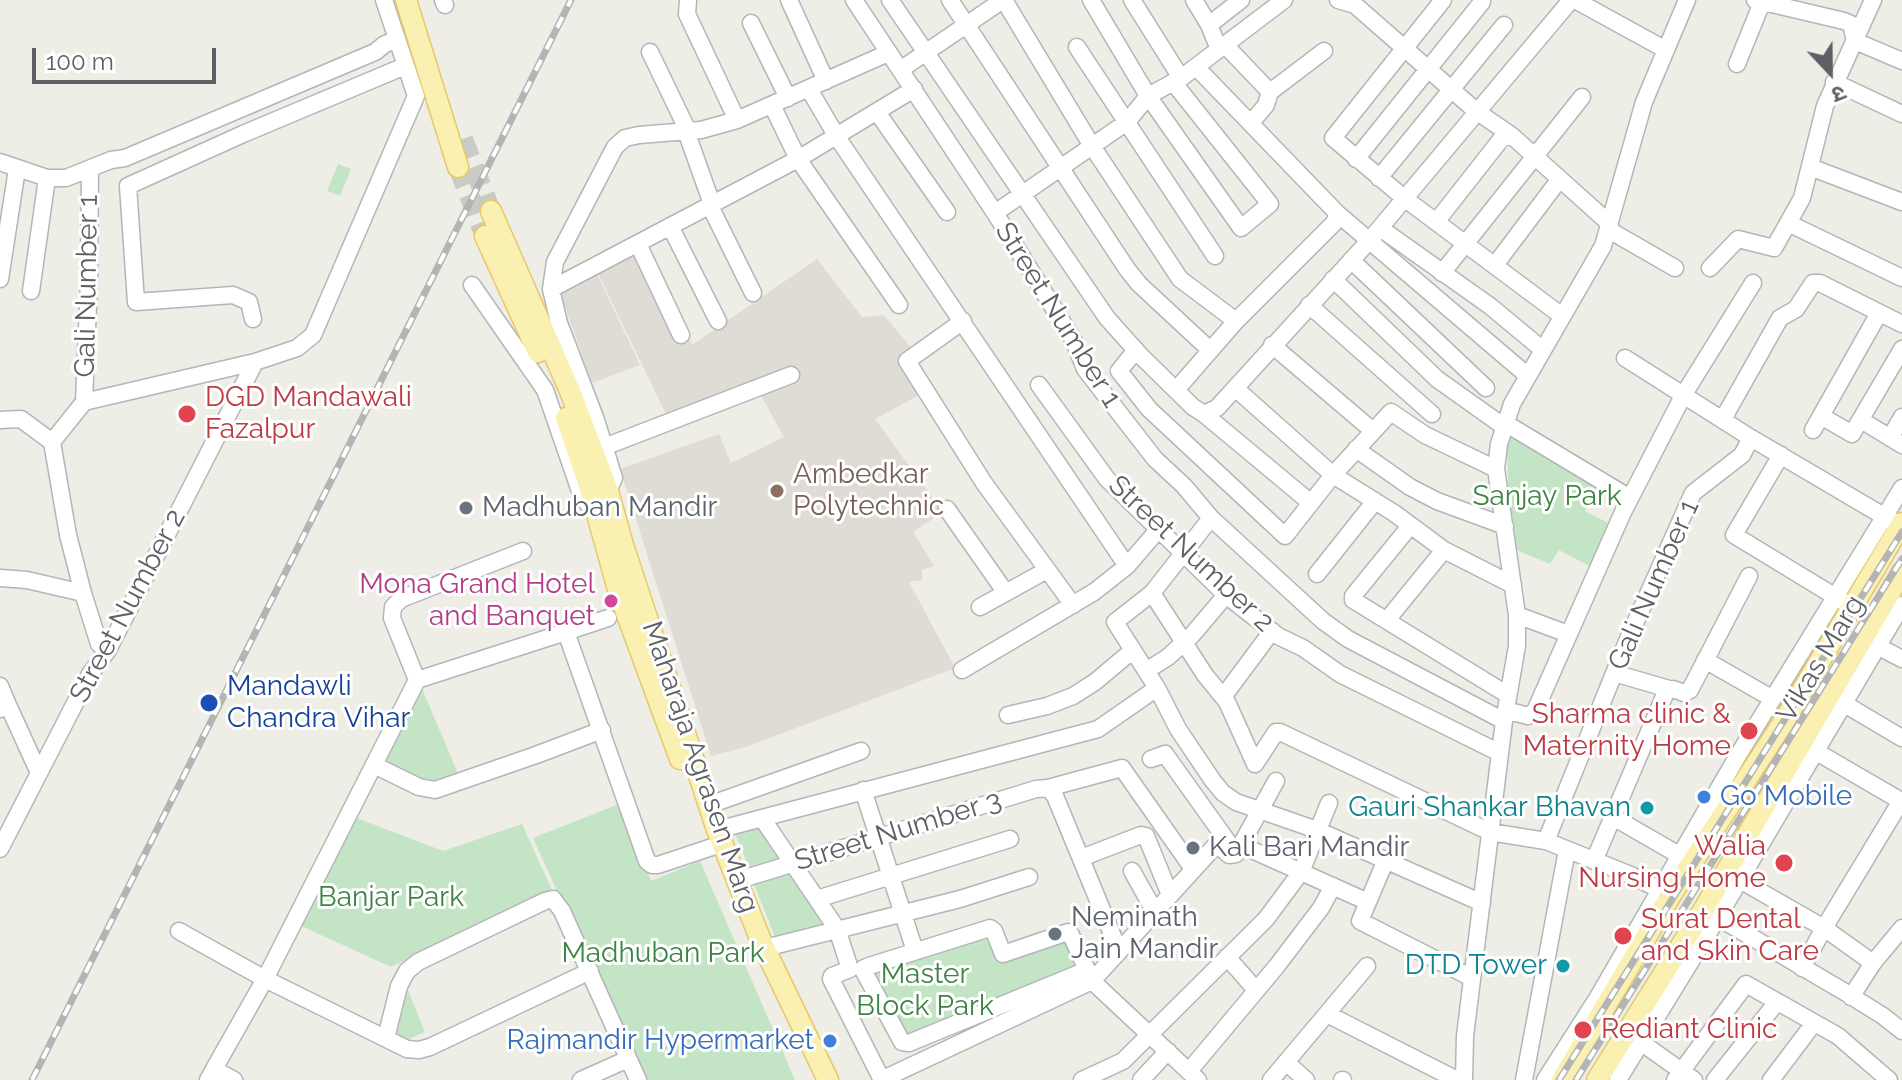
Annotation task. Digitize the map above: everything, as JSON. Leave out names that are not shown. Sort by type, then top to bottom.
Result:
[{"type":"main road","points":[[406,0],[458,167]]},
{"type":"main road","points":[[421,0],[463,139]]},
{"type":"main road","name":"Maharaja Agrasen Marg","points":[[491,211],[570,391],[608,491],[619,593],[715,839],[828,1080]]},
{"type":"main road","name":"Maharaja Agrasen Marg","points":[[485,236],[560,402],[599,522],[615,547],[709,805],[715,839]]},
{"type":"main road","name":"Vikas Marg","points":[[1562,1080],[1666,892],[1783,723],[1845,602],[1896,522]]},
{"type":"main road","name":"Vikas Marg","points":[[1597,1080],[1634,1038],[1711,913],[1835,699],[1902,572]]},
{"type":"main road","name":"Maharaja Agrasen Marg","points":[[739,894],[748,944],[814,1080]]},
{"type":"street","points":[[52,442],[84,402],[255,362],[297,348],[313,335],[416,96],[405,66],[391,42],[384,0]]},
{"type":"street","points":[[688,0],[687,14],[737,120]]},
{"type":"street","points":[[789,0],[826,81]]},
{"type":"street","name":"Street Number 1","points":[[854,0],[995,213],[1074,341],[1085,369],[1155,459],[1184,486],[1211,518],[1323,621],[1348,639],[1506,709]]},
{"type":"street","points":[[890,0],[1107,318],[1176,390],[1311,503]]},
{"type":"street","points":[[950,0],[1139,284],[1210,350]]},
{"type":"street","points":[[900,70],[1004,0],[1092,146],[1180,279],[1236,321]]},
{"type":"street","points":[[1091,0],[1148,96],[1241,228],[1270,204],[1177,80],[1132,0]]},
{"type":"street","points":[[1194,0],[1222,47],[1270,92]]},
{"type":"street","points":[[1209,25],[1241,0]]},
{"type":"street","points":[[995,213],[1127,122],[1148,96],[1196,67],[1284,0]]},
{"type":"street","points":[[1443,0],[1334,135],[1335,142],[1404,198],[1562,316]]},
{"type":"street","points":[[1204,414],[1217,408],[1369,241],[1573,0],[1666,50]]},
{"type":"street","points":[[1464,1080],[1465,1036],[1472,978],[1500,753],[1517,646],[1517,615],[1496,458],[1504,425],[1528,376],[1603,246],[1644,102],[1687,0]]},
{"type":"street","points":[[1710,268],[1738,239],[1774,248],[1802,198],[1825,106],[1873,0]]},
{"type":"street","points":[[1737,64],[1760,1],[1844,21],[1851,24],[1855,41]]},
{"type":"street","points":[[1350,2],[1476,111],[1511,135],[1610,227],[1675,268]]},
{"type":"street","points":[[1356,159],[1482,2]]},
{"type":"street","points":[[751,23],[788,98]]},
{"type":"street","points":[[1379,178],[1504,25]]},
{"type":"street","points":[[1855,41],[1902,61]]},
{"type":"street","points":[[0,162],[47,178],[66,178],[111,160],[121,149],[231,107],[373,44],[391,42]]},
{"type":"street","points":[[1077,47],[1215,256]]},
{"type":"street","points":[[1251,123],[1266,105],[1270,92],[1324,51]]},
{"type":"street","points":[[650,52],[687,131],[711,205],[753,293]]},
{"type":"street","points":[[608,491],[614,478],[559,323],[551,289],[555,262],[615,147],[625,138],[687,131],[737,120],[888,53]]},
{"type":"street","points":[[253,319],[249,302],[233,295],[136,302],[128,186],[405,66]]},
{"type":"street","points":[[1196,67],[1338,214],[1528,376]]},
{"type":"street","points":[[1834,82],[1902,114]]},
{"type":"street","points":[[809,89],[837,137],[1127,566]]},
{"type":"street","points":[[551,289],[798,159],[914,89]]},
{"type":"street","points":[[1442,273],[1582,97]]},
{"type":"street","points":[[772,105],[798,159],[899,305]]},
{"type":"street","points":[[231,107],[243,134]]},
{"type":"street","points":[[877,112],[947,212]]},
{"type":"street","points":[[1436,222],[1502,138],[1511,135]]},
{"type":"street","points":[[1810,167],[1902,202]]},
{"type":"street","points":[[0,279],[17,169]]},
{"type":"street","name":"Gali Number 1","points":[[84,402],[90,170]]},
{"type":"street","points":[[31,291],[47,178]]},
{"type":"street","points":[[1495,265],[1559,180]]},
{"type":"street","points":[[1176,390],[1236,321],[1334,223],[1338,214]]},
{"type":"street","points":[[1788,223],[1902,278]]},
{"type":"street","points":[[670,226],[718,321]]},
{"type":"street","points":[[1380,228],[1490,306],[1543,350]]},
{"type":"street","points":[[638,244],[681,335]]},
{"type":"street","points":[[1351,260],[1486,388]]},
{"type":"street","points":[[1333,279],[1437,379],[1504,425],[1630,498]]},
{"type":"street","points":[[1410,526],[1352,598],[1387,620],[1506,709],[1528,716],[1535,711],[1630,498],[1684,394],[1753,283]]},
{"type":"street","points":[[1723,419],[1780,318],[1796,309],[1813,283],[1820,283],[1879,313],[1900,319]]},
{"type":"street","points":[[472,285],[545,390],[581,494],[599,522]]},
{"type":"street","points":[[1309,305],[1432,414]]},
{"type":"street","points":[[1879,313],[1817,423],[1852,434],[1902,349]]},
{"type":"street","points":[[963,321],[907,361],[984,483],[1073,605]]},
{"type":"street","points":[[1272,345],[1373,431]]},
{"type":"street","points":[[1136,350],[1119,371],[1149,409],[1285,536],[1333,475],[1388,414],[1394,412],[1425,435],[1496,469]]},
{"type":"street","points":[[1625,358],[1751,438],[1896,522],[1902,488]]},
{"type":"street","name":"Street Number 2","points":[[0,849],[90,674],[108,650],[255,362]]},
{"type":"street","points":[[604,447],[791,375]]},
{"type":"street","name":"Street Number 2","points":[[1039,385],[1107,479],[1226,595],[1272,631],[1340,674],[1500,753]]},
{"type":"street","points":[[1235,388],[1333,475],[1444,550],[1513,585]]},
{"type":"street","points":[[1861,420],[1896,442],[1902,417]]},
{"type":"street","points":[[0,420],[21,419],[52,442],[68,535],[83,593],[99,644],[108,650]]},
{"type":"street","name":"Gali Number 1","points":[[1546,841],[1614,673],[1693,493],[1742,455],[1751,438]]},
{"type":"street","points":[[1356,449],[1410,487],[1437,501],[1505,526]]},
{"type":"street","points":[[1545,1080],[1666,892],[1679,855],[1773,699],[1845,602],[1734,535],[1781,455]]},
{"type":"street","points":[[1317,574],[1375,501]]},
{"type":"street","points":[[947,509],[1006,593]]},
{"type":"street","points":[[1211,518],[1152,593],[1115,622],[1157,688],[1178,729],[1223,793],[1236,802],[1317,830],[1482,903]]},
{"type":"street","points":[[962,670],[1073,605],[1127,566],[1158,530]]},
{"type":"street","points":[[1387,620],[1444,550]]},
{"type":"street","points":[[417,680],[392,618],[393,607],[401,599],[523,551]]},
{"type":"street","points":[[980,607],[1047,570]]},
{"type":"street","points":[[1614,673],[1687,692],[1749,576]]},
{"type":"street","points":[[0,578],[27,580],[83,593]]},
{"type":"street","points":[[1152,593],[1205,675],[1223,697],[1255,764],[1276,732],[1490,832],[1546,841],[1666,892]]},
{"type":"street","points":[[1146,671],[1184,642],[1226,595]]},
{"type":"street","points":[[1902,605],[1877,646],[1835,699],[1815,751],[1740,880],[1711,913],[1883,1016],[1902,1031]]},
{"type":"street","points":[[1517,615],[1568,634]]},
{"type":"street","points":[[234,1080],[211,1074],[265,979],[417,680],[608,618]]},
{"type":"street","points":[[1223,697],[1272,631]]},
{"type":"street","points":[[566,632],[647,861],[652,865],[762,818],[1098,729],[1157,688]]},
{"type":"street","points":[[1877,646],[1902,659]]},
{"type":"street","points":[[1008,715],[1073,696],[1133,650]]},
{"type":"street","points":[[1705,660],[1773,699]]},
{"type":"street","points":[[0,686],[4,707],[39,773]]},
{"type":"street","points":[[1594,861],[1669,689]]},
{"type":"street","points":[[1835,699],[1902,738]]},
{"type":"street","points":[[374,765],[419,787],[435,790],[602,730]]},
{"type":"street","points":[[709,805],[861,751]]},
{"type":"street","points":[[1802,968],[1901,802],[1815,751]]},
{"type":"street","points":[[1151,759],[1165,754],[1238,849],[1301,872],[1368,902]]},
{"type":"street","name":"Street Number 3","points":[[739,894],[764,872],[1036,789],[1052,792],[1122,768],[1193,869]]},
{"type":"street","points":[[762,818],[837,929],[850,969],[831,979],[882,1080],[1090,976],[1119,951],[1215,846],[1229,855],[1238,849],[1276,781]]},
{"type":"street","points":[[863,790],[915,951]]},
{"type":"street","points":[[1052,792],[1119,951]]},
{"type":"street","points":[[1082,1080],[1119,1064],[1266,919],[1301,872],[1329,803]]},
{"type":"street","points":[[1613,817],[1679,855]]},
{"type":"street","points":[[1081,858],[1141,835],[1146,836],[1170,895]]},
{"type":"street","points":[[817,899],[1010,839]]},
{"type":"street","points":[[1524,1080],[1567,850]]},
{"type":"street","points":[[1385,862],[1360,921],[1472,978]]},
{"type":"street","points":[[1132,871],[1155,912]]},
{"type":"street","points":[[765,948],[960,899],[1029,877]]},
{"type":"street","points":[[1740,880],[1824,928],[1873,963]]},
{"type":"street","points":[[1090,976],[905,1043],[864,968],[990,928],[994,931],[1001,953],[1006,955],[1068,932],[1090,976],[1193,1076],[1321,908],[1333,886]]},
{"type":"street","points":[[386,1038],[399,986],[407,971],[418,962],[553,899],[558,903],[590,971],[638,1080]]},
{"type":"street","points":[[1851,997],[1873,963],[1902,928]]},
{"type":"street","points":[[179,931],[265,979],[407,1049],[430,1047],[590,971]]},
{"type":"street","points":[[1227,957],[1256,990]]},
{"type":"street","points":[[1271,1080],[1367,966]]},
{"type":"street","points":[[1618,1080],[1634,1038],[1684,1077],[1746,984],[1838,1036],[1889,1080]]},
{"type":"street","points":[[1715,1080],[1777,1002]]},
{"type":"street","points":[[1327,1014],[1457,1080]]},
{"type":"street","points":[[1771,1080],[1814,1023]]},
{"type":"street","points":[[1141,1080],[1168,1051]]},
{"type":"street","points":[[581,1080],[628,1059]]},
{"type":"street","points":[[1286,1062],[1306,1080]]},
{"type":"shaded area","name":"Ambedkar Polytechnic","points":[[639,239],[692,345],[817,259],[862,317],[884,315],[914,351],[899,363],[921,394],[875,419],[943,512],[913,532],[934,566],[922,570],[922,580],[909,582],[955,668],[743,748],[711,756],[620,469],[719,434],[731,463],[784,437],[753,381],[667,416],[592,261]]},
{"type":"shaded area","points":[[597,274],[640,365],[592,383],[560,293]]},
{"type":"green space","points":[[338,164],[351,169],[340,196],[327,191]]},
{"type":"green space","name":"Sanjay Park","points":[[1507,428],[1601,482],[1585,511],[1612,525],[1595,569],[1559,550],[1550,564],[1509,547]]},
{"type":"green space","points":[[420,684],[459,776],[435,785],[381,762]]},
{"type":"green space","name":"Madhuban Park","points":[[619,804],[651,881],[700,861],[795,1080],[642,1080],[533,838]]},
{"type":"green space","name":"Banjar Park","points":[[354,817],[443,851],[522,824],[552,890],[391,967],[297,924]]},
{"type":"green space","points":[[761,822],[786,862],[752,874],[733,829]]},
{"type":"green space","points":[[792,867],[832,928],[777,942],[752,879]]},
{"type":"green space","name":"Master Block Park","points":[[990,933],[1001,961],[1065,936],[1078,962],[1071,974],[907,1040],[867,968]]},
{"type":"green space","points":[[403,978],[425,1032],[394,1045],[392,1035]]},
{"type":"tunnel","points":[[463,139],[491,211]]},
{"type":"tunnel","points":[[458,167],[485,236]]},
{"type":"railway","points":[[32,1080],[571,0]]},
{"type":"railway","points":[[1559,1080],[1902,532]]},
{"type":"railway","points":[[1576,1080],[1902,559]]},
{"type":"place","name":"DGD Mandawali Fazalpur","points":[[187,414]]},
{"type":"place","name":"Ambedkar Polytechnic","points":[[777,491]]},
{"type":"place","name":"Madhuban Mandir","points":[[466,508]]},
{"type":"place","name":"Mona Grand Hotel and Banquet","points":[[611,601]]},
{"type":"place","name":"Mandawli Chandra Vihar","points":[[209,703]]},
{"type":"place","name":"Sharma clinic & Maternity Home","points":[[1749,731]]},
{"type":"place","name":"Go Mobile","points":[[1704,797]]},
{"type":"place","name":"Gauri Shankar Bhavan","points":[[1647,808]]},
{"type":"place","name":"Kali Bari Mandir","points":[[1193,848]]},
{"type":"place","name":"Walia Nursing Home","points":[[1784,863]]},
{"type":"place","name":"Neminath Jain Mandir","points":[[1055,934]]},
{"type":"place","name":"Surat Dental and Skin Care","points":[[1623,936]]},
{"type":"place","name":"DTD Tower","points":[[1563,966]]},
{"type":"place","name":"Rediant Clinic","points":[[1583,1030]]},
{"type":"place","name":"Rajmandir Hypermarket","points":[[830,1041]]}]
